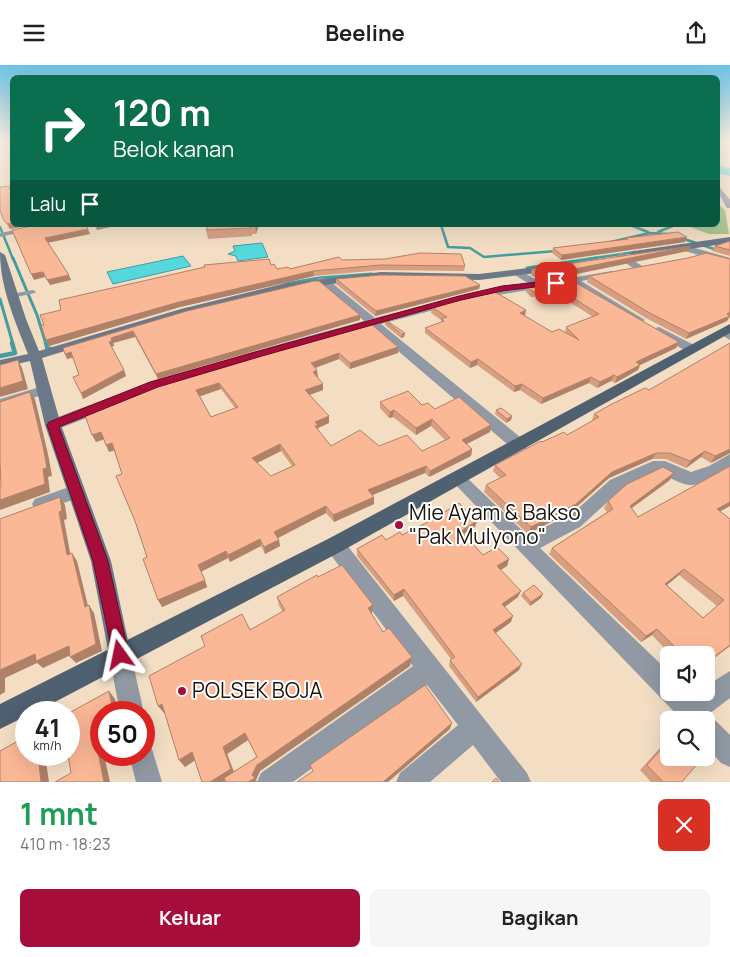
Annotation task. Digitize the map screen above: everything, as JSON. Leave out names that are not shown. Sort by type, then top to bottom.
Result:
[{"type":"main road","points":[[0,717],[335,545],[692,349],[728,332]]},
{"type":"street","points":[[720,190],[730,206]]},
{"type":"street","points":[[685,259],[704,248],[730,240]]},
{"type":"street","points":[[53,425],[154,385],[502,288],[540,286],[635,269],[616,257],[684,247],[704,248],[730,261]]},
{"type":"street","points":[[0,255],[3,278],[12,295],[35,356],[53,425],[101,561],[130,701]]},
{"type":"street","points":[[0,364],[35,356],[185,311],[282,287],[381,275],[479,277],[519,273],[566,265]]},
{"type":"street","points":[[519,273],[540,286]]},
{"type":"street","points":[[572,280],[642,323],[692,349]]},
{"type":"street","points":[[322,281],[519,445]]},
{"type":"street","points":[[0,403],[43,390]]},
{"type":"street","points":[[526,546],[580,517],[608,489],[621,481],[663,465],[690,479],[715,470],[730,459]]},
{"type":"street","points":[[458,479],[660,680]]},
{"type":"street","points":[[25,511],[75,491]]},
{"type":"street","points":[[335,545],[518,782]]},
{"type":"street","points":[[270,782],[429,669]]},
{"type":"street","points":[[707,711],[730,683]]},
{"type":"street","points":[[680,701],[690,711]]},
{"type":"street","points":[[409,782],[475,727]]},
{"type":"street","points":[[715,738],[730,754]]},
{"type":"street","points":[[145,766],[149,782]]},
{"type":"lane","points":[[0,235],[38,227]]},
{"type":"lane","points":[[12,295],[33,292]]},
{"type":"green space","points":[[720,206],[725,210],[729,234],[709,234],[690,227],[720,227]]},
{"type":"water","points":[[262,243],[268,257],[238,261],[236,256],[228,254],[235,251],[233,246]]},
{"type":"water","points":[[183,256],[191,266],[113,284],[107,272]]},
{"type":"building","points":[[9,186],[10,223],[7,224],[3,219],[0,210],[0,187]]},
{"type":"building","points":[[26,227],[87,227],[88,229],[45,238],[69,275],[47,280],[43,272],[31,274],[12,230]]},
{"type":"building","points":[[208,227],[251,227],[251,228],[206,230]]},
{"type":"building","points":[[678,232],[687,237],[562,255],[553,248],[628,239],[625,238]]},
{"type":"building","points":[[730,241],[730,250],[715,246]]},
{"type":"building","points":[[691,246],[544,275],[532,269]]},
{"type":"building","points":[[420,253],[461,254],[465,266],[381,265],[313,271],[179,302],[46,340],[41,325],[44,325],[40,315],[61,310],[59,300],[205,267],[204,265],[269,259],[271,265],[274,264],[277,269],[288,267],[290,269],[339,257],[342,260],[385,259]]},
{"type":"building","points":[[706,253],[730,259],[730,312],[727,314],[730,316],[689,333],[648,312],[589,276],[688,258]]},
{"type":"building","points":[[381,275],[465,276],[480,285],[376,311],[336,279]]},
{"type":"building","points":[[571,280],[679,342],[636,362],[640,365],[617,377],[614,375],[600,382],[591,377],[543,398],[522,384],[515,386],[478,359],[471,362],[425,328],[444,321],[441,319],[447,317],[432,307],[495,292],[526,310],[520,313],[552,332],[559,329],[579,340],[566,327],[599,314],[560,290],[533,292],[528,287]]},
{"type":"building","points":[[319,281],[360,315],[156,374],[133,331],[111,338],[112,341],[109,342],[124,370],[81,393],[73,377],[79,375],[71,352],[65,354],[63,348],[187,311]]},
{"type":"building","points":[[385,321],[387,321],[405,333],[402,334]]},
{"type":"building","points":[[370,323],[398,347],[350,363],[339,353],[311,363],[317,370],[313,372],[323,384],[305,390],[329,416],[315,422],[318,425],[315,426],[331,446],[360,430],[379,446],[407,435],[422,451],[450,438],[432,419],[416,428],[394,410],[390,412],[380,402],[408,391],[422,405],[428,403],[435,409],[459,397],[491,425],[462,440],[472,449],[430,471],[426,466],[368,490],[374,497],[333,515],[326,506],[274,532],[279,540],[264,547],[260,539],[228,555],[226,551],[198,565],[205,580],[158,600],[143,559],[147,557],[135,521],[116,476],[122,474],[112,443],[106,445],[101,432],[92,435],[84,413],[173,379]],"holes":[[[219,383],[238,407],[211,417],[196,390]],[[280,444],[295,465],[271,476],[252,458]]]},
{"type":"building","points":[[730,343],[730,449],[715,456],[705,451],[690,461],[670,453],[656,453],[612,472],[576,504],[531,527],[486,485],[506,475],[495,465],[541,441],[564,432],[567,435],[599,417],[594,414],[645,388],[649,390]]},
{"type":"building","points":[[18,360],[23,381],[0,388],[0,365]]},
{"type":"building","points":[[30,392],[47,468],[43,469],[45,484],[0,500],[0,402]]},
{"type":"building","points":[[501,408],[512,416],[507,419],[496,410]]},
{"type":"building","points":[[730,466],[730,502],[717,509],[730,519],[730,645],[715,656],[715,646],[674,646],[657,629],[646,636],[552,548],[613,509],[608,501],[627,484],[663,467],[674,473],[630,506],[638,517]],"holes":[[[684,569],[724,600],[703,618],[665,584]]]},
{"type":"building","points":[[60,497],[62,511],[59,512],[67,555],[72,553],[85,607],[89,605],[96,644],[70,657],[69,646],[36,661],[35,654],[0,670],[0,519]]},
{"type":"building","points":[[459,503],[477,521],[461,531],[483,555],[497,547],[509,559],[497,566],[521,591],[502,604],[513,616],[493,630],[522,664],[478,697],[450,660],[455,657],[404,589],[394,595],[357,549],[382,535],[386,540],[400,532],[402,535],[432,520]]},
{"type":"building","points":[[342,565],[373,605],[368,608],[383,632],[389,628],[412,657],[257,765],[252,775],[255,778],[248,782],[226,782],[224,778],[257,757],[245,733],[223,747],[231,769],[210,782],[202,782],[192,752],[179,760],[162,704],[158,706],[149,676],[205,646],[201,636],[242,614],[250,630],[285,610],[277,597],[317,575],[318,577]]},
{"type":"building","points":[[534,585],[543,594],[531,602],[523,593]]},
{"type":"building","points":[[425,685],[452,723],[383,782],[297,782],[313,771],[310,765]]},
{"type":"building","points":[[109,691],[111,701],[91,701]]},
{"type":"building","points":[[90,701],[90,766],[101,766],[104,782],[55,782],[71,773],[70,766],[80,766],[80,707]]},
{"type":"building","points":[[15,743],[15,766],[39,766],[41,782],[0,782],[0,751]]},
{"type":"building","points":[[660,750],[660,766],[695,766],[682,782],[663,782],[647,765]]},
{"type":"waterway","points":[[0,227],[13,259]]},
{"type":"waterway","points":[[442,227],[448,247],[470,248],[484,257],[556,251]]},
{"type":"waterway","points":[[635,227],[648,232]]},
{"type":"waterway","points":[[658,232],[670,227]]},
{"type":"waterway","points":[[611,242],[649,233],[667,234]]},
{"type":"waterway","points":[[681,238],[717,250]]},
{"type":"waterway","points":[[588,259],[635,252]]},
{"type":"waterway","points":[[13,258],[37,315],[46,344]]},
{"type":"waterway","points":[[527,268],[596,258]]},
{"type":"waterway","points":[[285,284],[319,278],[372,274]]},
{"type":"waterway","points":[[0,299],[13,344]]},
{"type":"waterway","points":[[0,356],[15,353],[12,343]]},
{"type":"waterway","points":[[46,343],[48,350],[51,349]]},
{"type":"place","name":"Mie Ayam & Bakso \"Pak Mulyono\"","points":[[399,525]]},
{"type":"place","name":"POLSEK BOJA","points":[[182,691]]},
{"type":"route","points":[[120,655],[101,561],[53,425],[107,402],[154,385],[226,363],[459,298],[502,288],[540,286],[556,283]]}]
